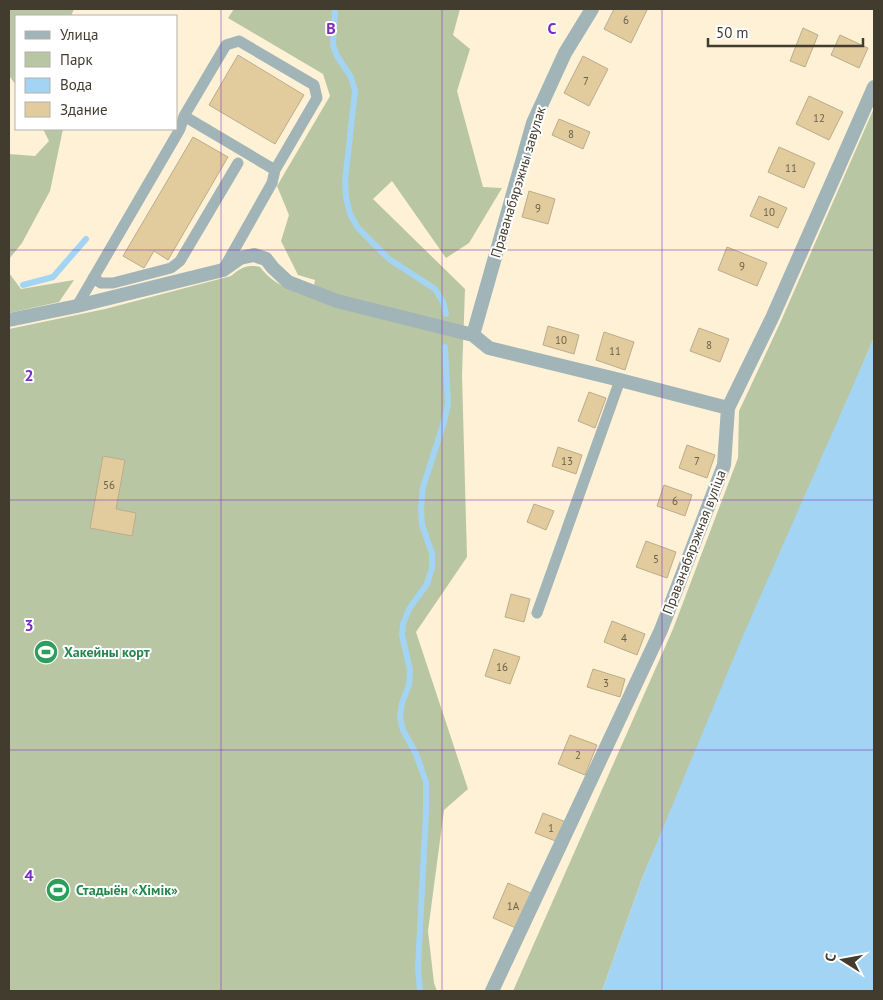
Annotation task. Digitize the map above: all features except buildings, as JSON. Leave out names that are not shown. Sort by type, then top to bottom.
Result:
[{"type":"street","name":"Праванабярэжны завулак","points":[[473,335],[534,123],[566,52],[592,9]]},
{"type":"street","name":"Праванабярэжная вуліца","points":[[492,991],[661,630],[724,465],[728,408],[772,318],[874,87]]},
{"type":"street","points":[[9,320],[77,306],[223,270],[240,258],[254,255],[266,259],[288,282],[337,301],[473,335],[489,348],[728,408]]},
{"type":"lane","points":[[77,306],[180,129],[184,116],[226,45],[239,41],[314,85],[317,98],[275,170],[272,183],[223,270]]},
{"type":"lane","points":[[184,116],[275,170]]},
{"type":"lane","points":[[93,278],[102,283],[113,283],[171,268],[180,261],[238,163]]},
{"type":"lane","points":[[537,612],[620,380]]},
{"type":"green space","points":[[9,9],[74,9],[71,15],[15,15],[15,84],[9,77]]},
{"type":"green space","points":[[234,9],[460,9],[453,35],[470,49],[457,91],[483,187],[502,188],[469,243],[446,258],[392,181],[373,199],[465,289],[462,375],[467,557],[416,632],[468,789],[444,810],[428,931],[434,983],[437,991],[9,991],[9,329],[105,309],[231,276],[247,266],[260,267],[278,283],[312,297],[315,280],[298,275],[281,241],[289,215],[277,186],[330,96],[323,74],[228,18]]},
{"type":"green space","points":[[874,108],[874,338],[643,876],[602,991],[513,991],[673,629],[738,458],[739,411],[781,321]]},
{"type":"green space","points":[[44,130],[63,130],[50,191],[22,243],[9,259],[9,154],[35,156],[49,141]]},
{"type":"green space","points":[[9,273],[21,289],[74,280],[59,302],[9,313]]},
{"type":"water","points":[[874,338],[874,991],[602,991],[643,876],[742,638]]},
{"type":"waterway","points":[[335,9],[333,45],[337,56],[351,77],[355,91],[345,181],[350,214],[358,228],[389,259],[435,289],[443,302],[446,314]]},
{"type":"waterway","points":[[23,285],[53,277],[86,239]]},
{"type":"waterway","points":[[420,991],[418,967],[426,782],[416,754],[403,730],[400,718],[402,703],[409,685],[410,670],[402,635],[403,624],[409,609],[427,584],[432,568],[432,553],[422,525],[421,509],[423,487],[448,404],[445,347]]},
{"type":"place","name":"Хакейны корт","points":[[46,652]]},
{"type":"place","name":"Стадыён «Хімік»","points":[[58,890]]}]
